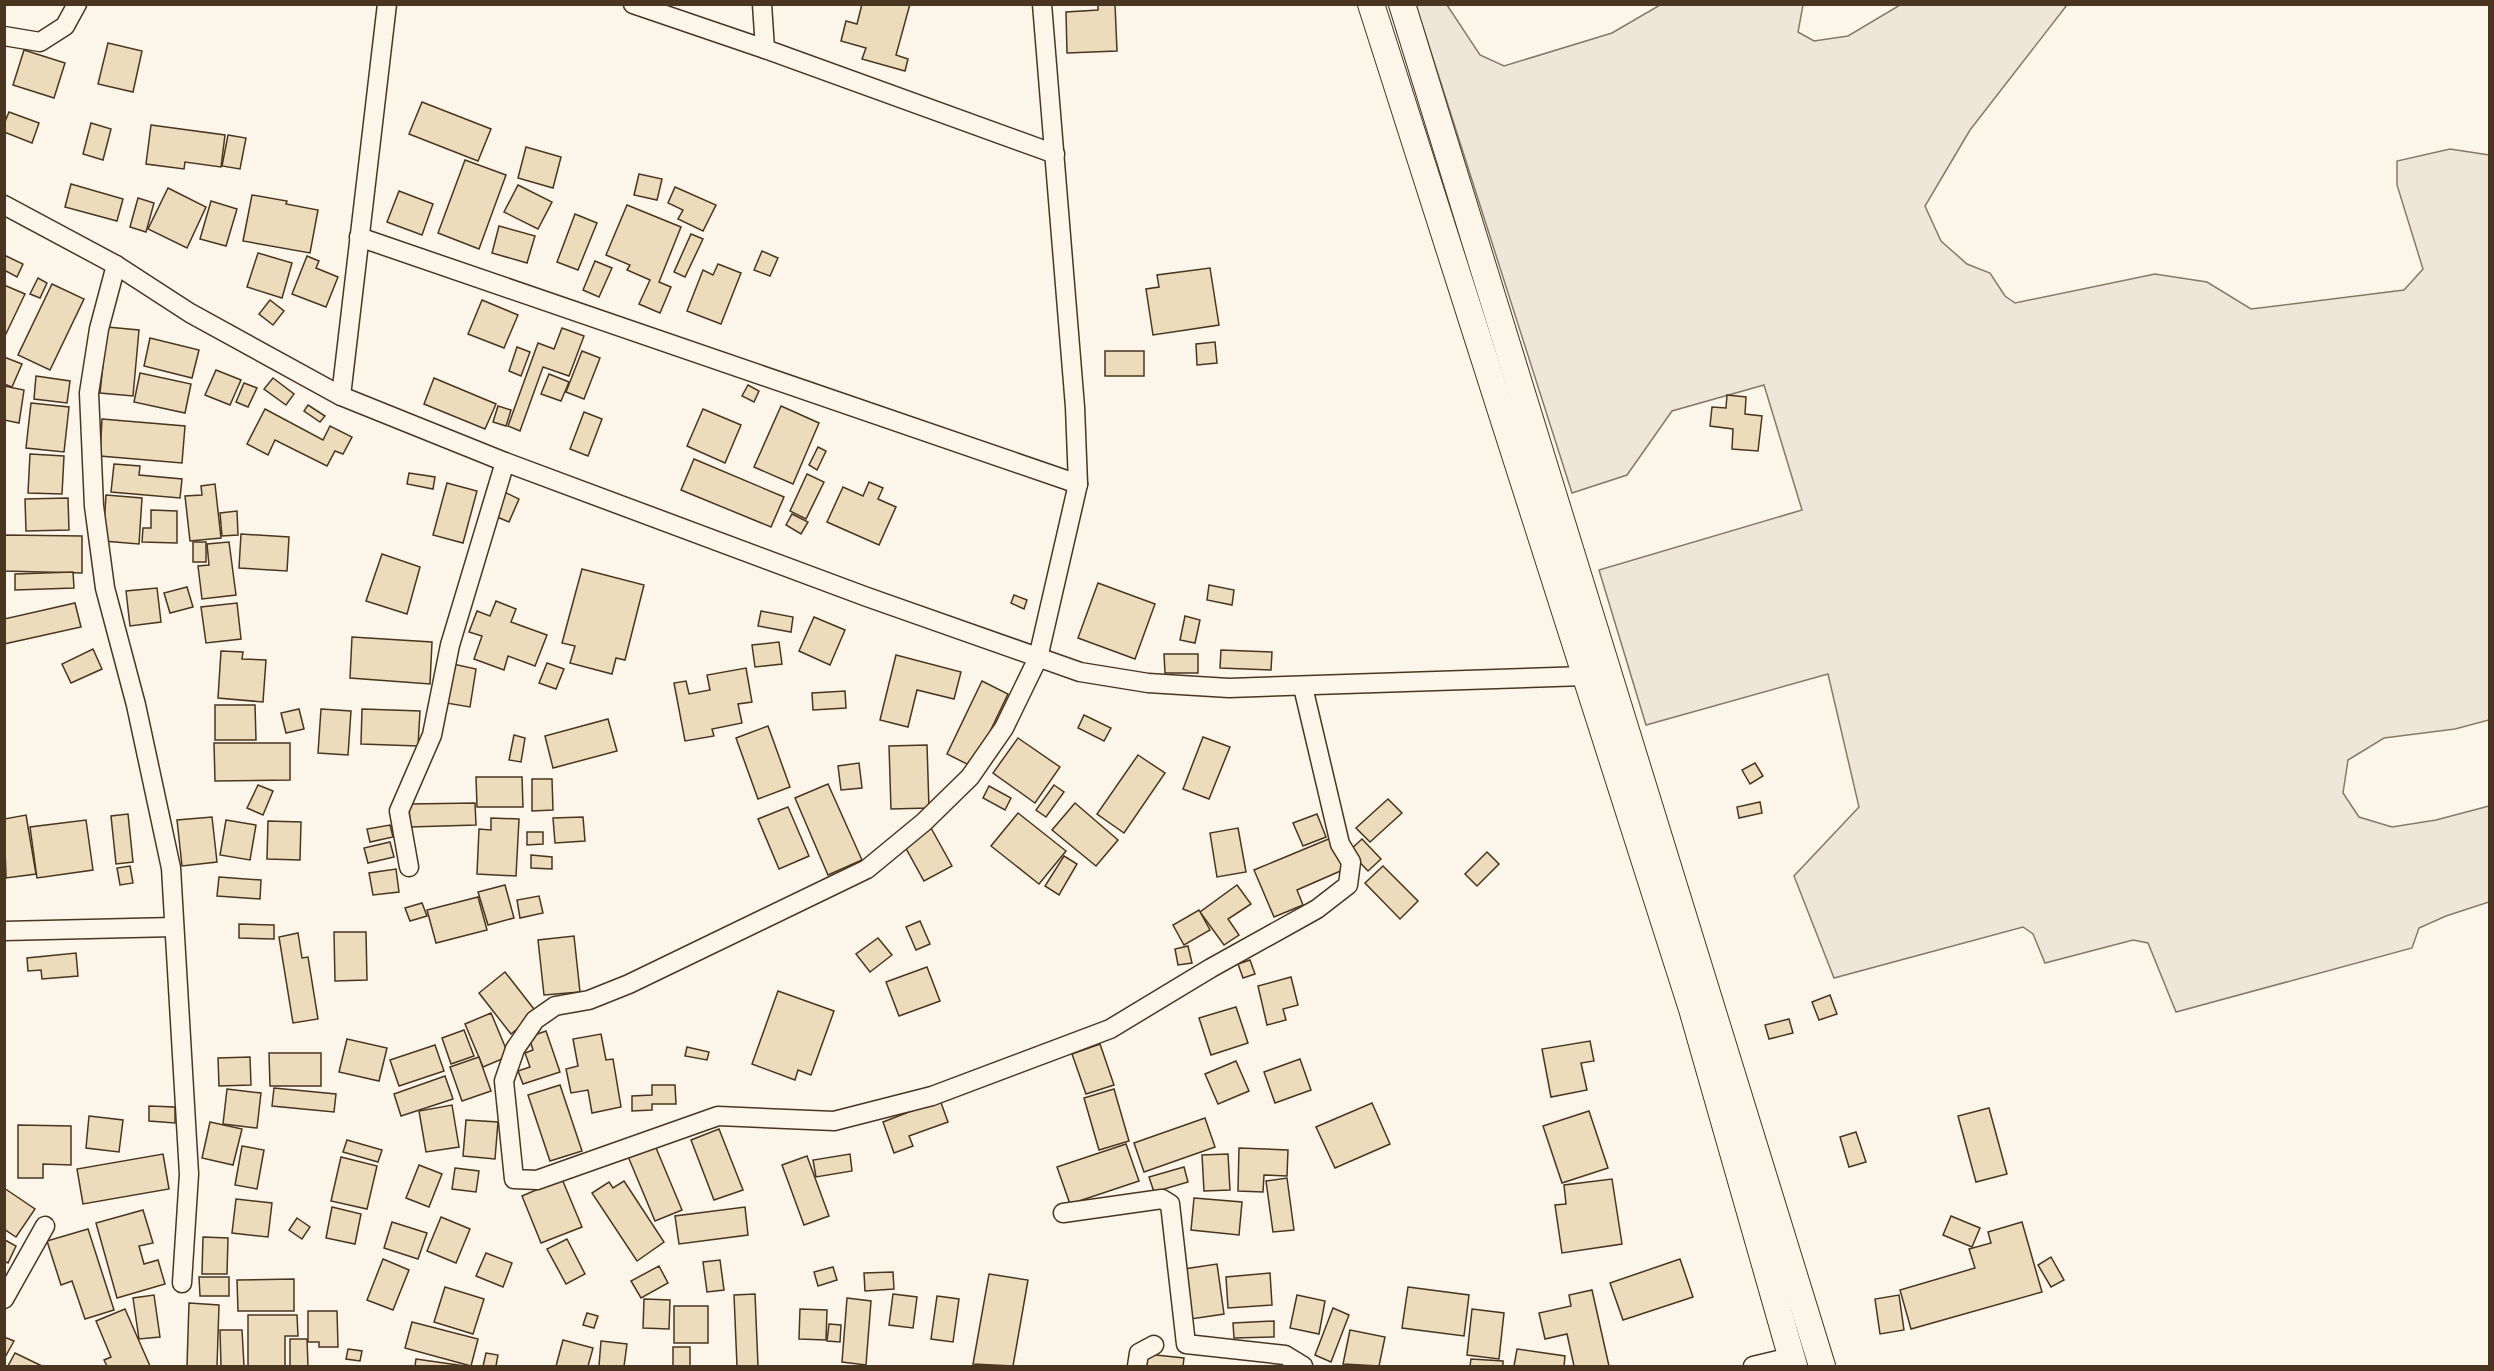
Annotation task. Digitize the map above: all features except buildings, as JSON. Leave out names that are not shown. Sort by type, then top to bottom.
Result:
[{"type":"main road","points":[[1371,4],[1692,1009],[1792,1362]]},
{"type":"main road","points":[[1402,4],[1822,1366]]},
{"type":"street","points":[[4,36],[40,42],[65,26],[77,4]]},
{"type":"street","points":[[341,396],[387,4]]},
{"type":"street","points":[[633,4],[765,49],[1055,154]]},
{"type":"street","points":[[762,4],[765,49]]},
{"type":"street","points":[[1042,4],[1075,408],[1078,484],[1038,658],[1004,728],[970,777],[924,822],[867,869],[629,984],[589,1000],[555,1006],[535,1020],[515,1049],[504,1081],[514,1179],[537,1180],[718,1116],[834,1121],[932,1096],[1110,1029],[1211,968],[1317,909],[1348,885],[1351,862],[1340,844],[1303,687]]},
{"type":"street","points":[[4,205],[116,265],[190,313],[341,396],[505,462],[867,597],[1080,672],[1148,683],[1229,688],[1584,676],[1609,670]]},
{"type":"street","points":[[359,237],[1078,484]]},
{"type":"street","points":[[116,265],[99,329],[89,393],[94,506],[105,588],[136,705],[171,868],[189,1174],[182,1283]]},
{"type":"street","points":[[409,867],[399,811],[432,735],[450,645],[505,462]]},
{"type":"street","points":[[4,931],[174,927]]},
{"type":"street","points":[[1063,1213],[1162,1199],[1167,1201],[1170,1204],[1186,1344],[1285,1355],[1303,1366]]},
{"type":"street","points":[[4,1299],[45,1227]]},
{"type":"street","points":[[1137,1366],[1139,1353],[1154,1345]]},
{"type":"street","points":[[1753,1366],[1792,1362]]},
{"type":"shaded area","points":[[1416,5],[1447,5],[1480,55],[1504,66],[1612,33],[1660,5],[1803,5],[1798,32],[1814,41],[1848,36],[1900,5],[2067,5],[1970,130],[1925,206],[1941,241],[1967,264],[1990,273],[2005,296],[2015,303],[2155,274],[2207,282],[2251,309],[2404,290],[2423,269],[2397,185],[2397,161],[2450,149],[2489,155],[2489,720],[2455,729],[2384,738],[2348,760],[2343,793],[2359,817],[2392,827],[2436,820],[2489,806],[2489,902],[2446,916],[2419,928],[2412,948],[2176,1012],[2148,943],[2133,940],[2045,963],[2033,934],[2023,927],[1834,978],[1794,876],[1859,807],[1828,674],[1646,725],[1599,570],[1802,510],[1764,385],[1672,411],[1627,475],[1572,493]]}]
